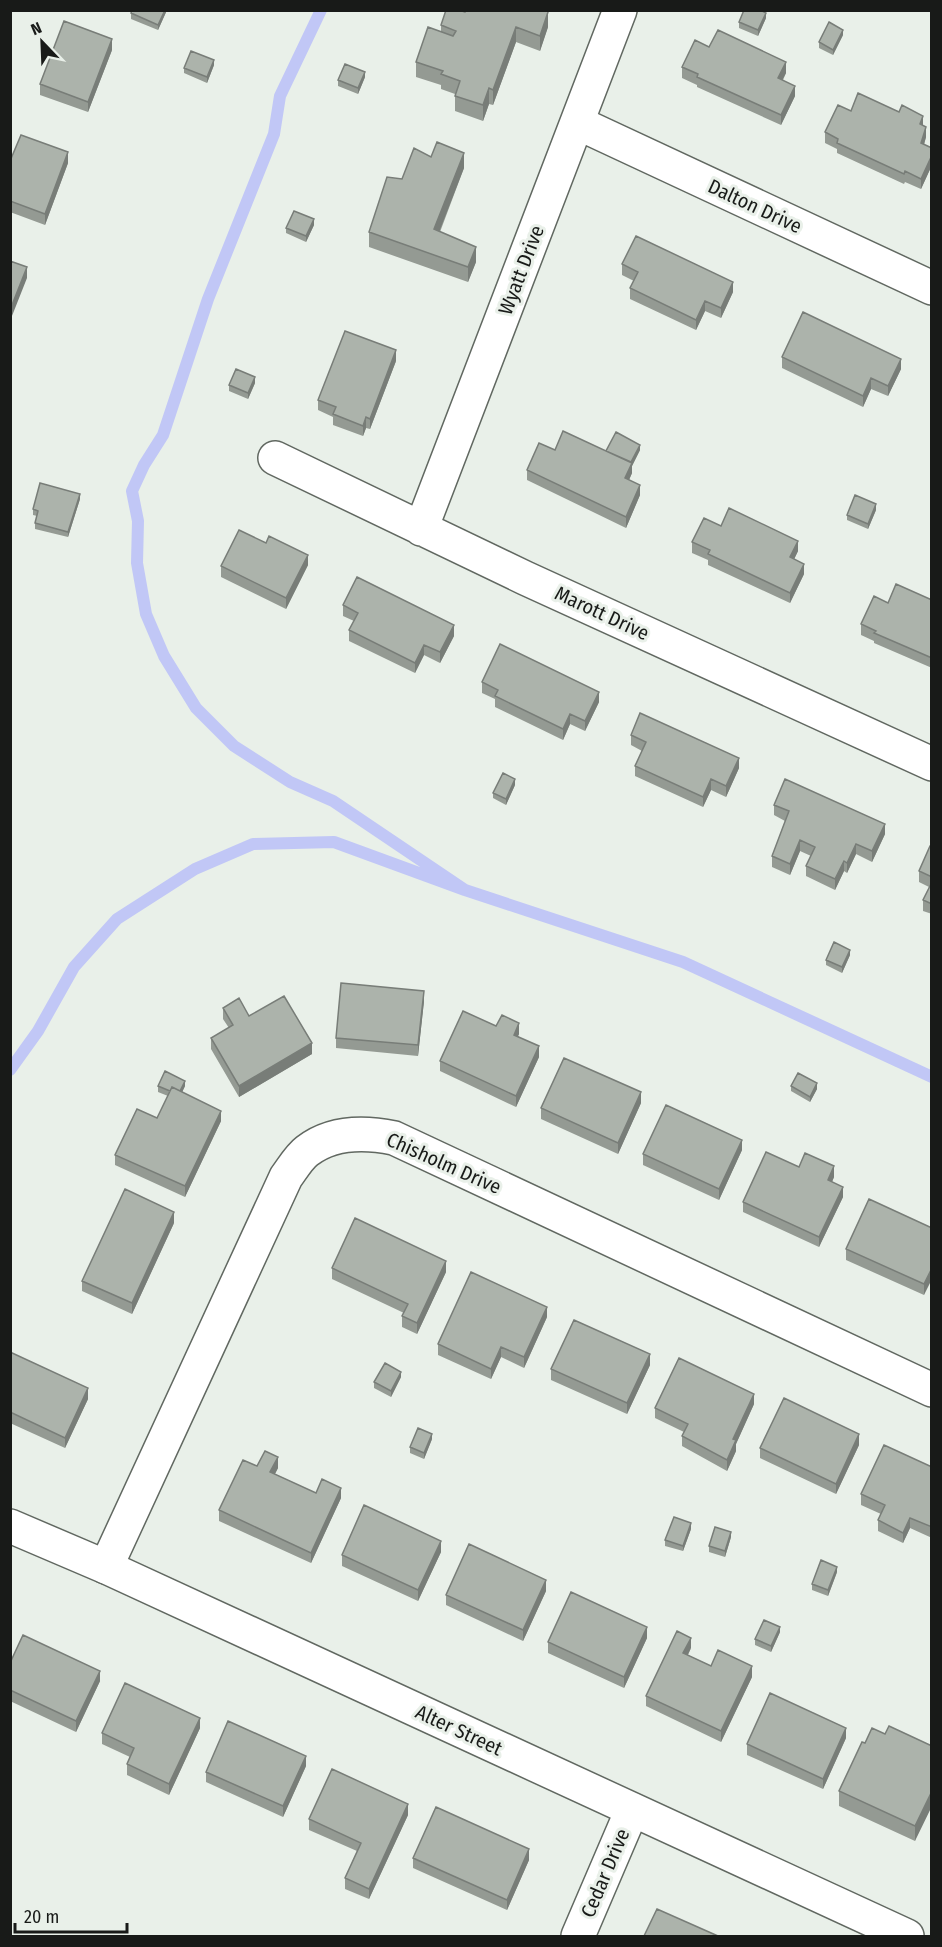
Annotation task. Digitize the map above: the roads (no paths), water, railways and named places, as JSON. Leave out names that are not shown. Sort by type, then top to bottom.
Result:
[{"type":"street","name":"Wyatt Drive","points":[[421,529],[620,10]]},
{"type":"street","name":"Dalton Drive","points":[[578,123],[932,288]]},
{"type":"street","name":"Marott Drive","points":[[276,458],[421,529],[932,764]]},
{"type":"street","name":"Chisholm Drive","points":[[106,1567],[286,1177],[307,1151],[336,1137],[363,1132],[394,1138],[932,1390]]},
{"type":"street","name":"Alter Street","points":[[10,1526],[106,1567],[907,1936]]},
{"type":"street","name":"Cedar Drive","points":[[578,1936],[632,1810]]},
{"type":"waterway","points":[[321,10],[280,96],[274,134],[208,299],[163,435],[144,465],[132,491],[138,521],[137,563],[146,614],[164,656],[196,708],[234,746],[290,782],[333,801],[465,890]]},
{"type":"waterway","points":[[10,1070],[38,1031],[74,967],[117,919],[195,869],[253,844],[334,842],[465,890],[683,962],[932,1077]]}]
